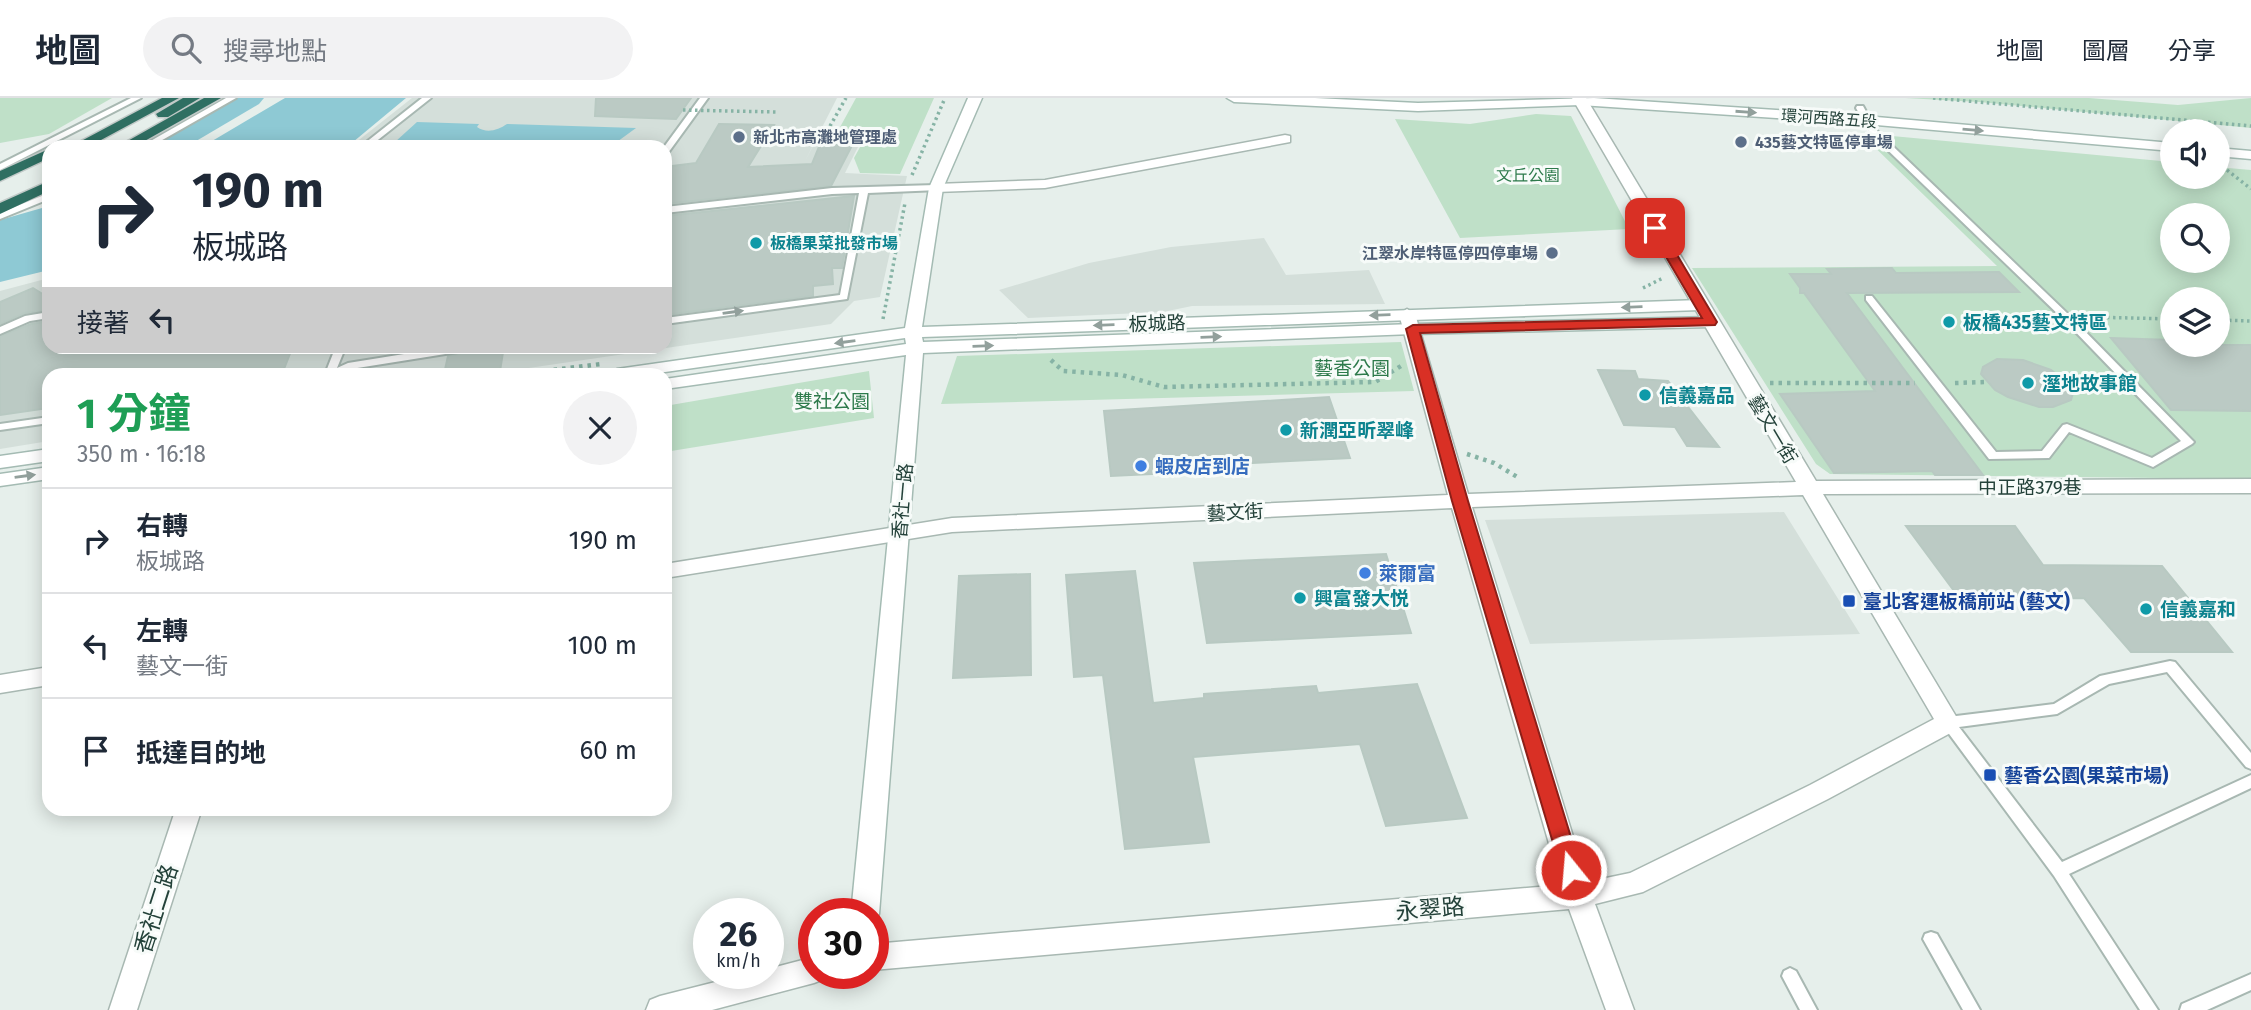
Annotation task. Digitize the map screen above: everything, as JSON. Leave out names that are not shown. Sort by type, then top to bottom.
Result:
[{"type":"highway","points":[[75,140],[156,98]]},
{"type":"highway","points":[[91,140],[172,98]]},
{"type":"highway","points":[[112,140],[193,98]]},
{"type":"highway","points":[[137,140],[214,98]]},
{"type":"highway","points":[[0,177],[42,156]]},
{"type":"highway","points":[[0,184],[42,164]]},
{"type":"highway","points":[[0,194],[42,174]]},
{"type":"highway","points":[[0,209],[42,188]]},
{"type":"street","name":"香社一路","points":[[866,898],[900,532],[914,340],[936,188],[975,98]]},
{"type":"street","name":"環河西路五段","points":[[1234,98],[1418,107],[1579,99],[1862,114],[2160,134]]},
{"type":"street","name":"環河西路五段","points":[[1744,98],[1862,114],[2160,146]]},
{"type":"street","name":"藝文一街","points":[[1579,99],[1948,723]]},
{"type":"street","points":[[936,188],[1045,184],[1285,139]]},
{"type":"street","points":[[2230,140],[2251,142]]},
{"type":"street","points":[[2230,153],[2251,155]]},
{"type":"street","name":"板城路","points":[[669,368],[914,340],[1410,321],[1700,305]]},
{"type":"street","points":[[1410,321],[1460,501],[1578,896],[1620,1010]]},
{"type":"street","name":"板城路","points":[[1410,321],[1710,322]]},
{"type":"street","name":"板城路","points":[[672,383],[914,340]]},
{"type":"street","points":[[0,462],[42,456]]},
{"type":"street","points":[[0,480],[42,474]]},
{"type":"street","name":"中正路379巷","points":[[1809,488],[2251,486]]},
{"type":"street","name":"藝文街","points":[[672,570],[953,525],[1809,488]]},
{"type":"street","points":[[0,684],[42,677]]},
{"type":"street","name":"永翠路","points":[[889,956],[1578,896],[1634,884],[1819,792],[1948,723]]},
{"type":"street","name":"香社二路","points":[[123,1010],[186,816]]},
{"type":"street","points":[[660,1010],[798,974]]},
{"type":"lane","points":[[53,140],[136,98]]},
{"type":"lane","points":[[157,140],[232,98]]},
{"type":"lane","points":[[373,140],[428,98]]},
{"type":"lane","points":[[672,141],[704,98]]},
{"type":"lane","points":[[1862,114],[1873,131],[2066,317],[2188,442],[2153,463],[2067,428],[2045,455],[1993,456],[1869,298]]},
{"type":"lane","points":[[0,167],[42,146]]},
{"type":"lane","points":[[672,209],[832,191],[936,188]]},
{"type":"lane","points":[[672,320],[844,297],[864,190]]},
{"type":"lane","points":[[0,216],[42,199]]},
{"type":"lane","points":[[0,331],[28,318],[42,316]]},
{"type":"lane","points":[[345,368],[426,354]]},
{"type":"lane","points":[[0,427],[42,421]]},
{"type":"lane","points":[[2150,1010],[2059,871],[1948,723],[2057,709],[2105,680],[2170,666],[2251,762]]},
{"type":"lane","points":[[2059,871],[2251,781]]},
{"type":"lane","points":[[1931,939],[1972,1010]]},
{"type":"lane","points":[[1790,976],[1809,1010]]},
{"type":"lane","points":[[2188,1010],[2251,982]]},
{"type":"path","points":[[830,126],[846,98]]},
{"type":"path","points":[[1933,98],[2251,126]]},
{"type":"path","points":[[683,110],[778,112]]},
{"type":"path","points":[[2230,171],[2251,189]]},
{"type":"path","points":[[2066,317],[2160,319]]},
{"type":"path","points":[[2230,320],[2251,321]]},
{"type":"path","points":[[1045,355],[1063,371],[1122,375],[1164,387],[1375,382],[1401,366]]},
{"type":"path","points":[[1768,383],[1986,382]]},
{"type":"path","points":[[1463,454],[1480,456],[1504,467],[1522,481]]},
{"type":"shaded area","name":"板橋果菜批發市場","points":[[412,98],[837,98],[805,161],[822,129],[866,131],[845,173],[907,176],[880,297],[854,301],[831,324],[672,347],[672,140],[359,140]]},
{"type":"shaded area","points":[[1264,238],[1286,275],[1369,270],[1385,304],[1192,306],[1163,312],[1028,318],[999,290],[1089,263],[1171,247]]},
{"type":"shaded area","name":"板橋果菜批發市場","points":[[42,280],[42,354],[625,354],[529,368],[42,368],[42,442],[0,449],[0,291]]},
{"type":"shaded area","points":[[1784,512],[1860,634],[1530,644],[1485,520]]},
{"type":"green space","points":[[0,98],[112,98],[49,134],[0,143]]},
{"type":"green space","points":[[856,98],[934,98],[900,174],[860,173],[854,158],[869,131],[839,129]]},
{"type":"green space","points":[[1905,98],[2089,98],[2178,105],[2251,98],[2251,128],[2230,126],[2230,119],[2160,119],[1979,102]]},
{"type":"green space","name":"文丘公園","points":[[1536,114],[1571,116],[1629,229],[1460,238],[1395,119],[1470,124]]},
{"type":"green space","name":"板橋435藝文特區","points":[[1860,133],[2160,161],[2160,189],[2230,189],[2230,168],[2251,170],[2251,479],[1830,474],[1816,464],[1692,268],[1997,266]]},
{"type":"green space","name":"藝香公園","points":[[1401,342],[1414,391],[941,404],[957,356]]},
{"type":"green space","name":"雙社公園","points":[[869,371],[874,418],[672,451],[672,405]]},
{"type":"water","points":[[285,98],[406,98],[355,140],[214,140]]},
{"type":"water","points":[[417,122],[479,124],[477,127],[489,131],[507,124],[636,128],[620,140],[397,140]]},
{"type":"water","points":[[42,208],[42,272],[0,282],[0,220]]},
{"type":"building","points":[[596,98],[691,98],[676,119],[595,116]]},
{"type":"building","points":[[719,124],[774,125],[748,167],[812,164],[825,132],[858,134],[831,186],[672,203],[672,166],[696,163]]},
{"type":"building","name":"板橋果菜批發市場","points":[[854,196],[842,268],[832,268],[833,284],[813,286],[813,296],[672,314],[672,215]]},
{"type":"building","points":[[1892,268],[1896,273],[1999,272],[2019,292],[1847,293],[1983,475],[1935,475],[1932,471],[1834,473],[1780,394],[1875,391],[1804,293],[1800,293],[1800,288],[1790,274],[1831,274],[1827,269]]},
{"type":"building","points":[[33,288],[42,294],[42,311],[25,313],[0,324],[0,302]]},
{"type":"building","points":[[42,322],[42,354],[290,354],[284,368],[42,368],[42,409],[0,415],[0,336]]},
{"type":"building","points":[[2111,338],[2160,340],[2160,357],[2230,357],[2230,345],[2251,345],[2251,411],[2171,410]]},
{"type":"building","points":[[503,354],[500,368],[445,368],[448,356]]},
{"type":"building","name":"溼地故事館","points":[[1997,359],[2023,360],[2051,370],[2070,385],[2073,393],[2071,400],[2053,407],[2039,407],[1995,390],[1981,374],[1983,367]]},
{"type":"building","name":"信義嘉品","points":[[1598,370],[1635,371],[1638,379],[1668,381],[1719,447],[1687,446],[1675,427],[1624,425]]},
{"type":"building","points":[[1329,397],[1350,458],[1213,465],[1214,471],[1111,476],[1104,411]]},
{"type":"building","points":[[1906,526],[2015,526],[2043,565],[2162,566],[2232,652],[2131,652],[2084,598],[1960,599]]},
{"type":"building","name":"興富發大悦","points":[[1386,554],[1411,633],[1207,643],[1194,563]]},
{"type":"building","points":[[1135,571],[1153,703],[1204,698],[1204,694],[1316,686],[1318,693],[1417,684],[1467,818],[1386,826],[1360,744],[1193,757],[1209,842],[1125,849],[1103,675],[1074,677],[1066,575]]},
{"type":"building","points":[[1030,574],[1031,675],[953,678],[959,576]]},
{"type":"waterway","points":[[175,140],[249,98]]},
{"type":"place","name":"新北市高灘地管理處","points":[[739,137]]},
{"type":"place","name":"435藝文特區停車場","points":[[1741,142]]},
{"type":"place","name":"板橋果菜批發市場","points":[[756,243]]},
{"type":"place","name":"江翠水岸特區停四停車場","points":[[1552,253]]},
{"type":"place","name":"板橋435藝文特區","points":[[1949,322]]},
{"type":"place","name":"溼地故事館","points":[[2028,383]]},
{"type":"place","name":"信義嘉品","points":[[1645,395]]},
{"type":"place","name":"新潤亞昕翠峰","points":[[1286,430]]},
{"type":"place","name":"蝦皮店到店","points":[[1141,466]]},
{"type":"place","name":"萊爾富","points":[[1365,573]]},
{"type":"place","name":"興富發大悦","points":[[1300,598]]},
{"type":"place","name":"臺北客運板橋前站 (藝文)","points":[[1849,601]]},
{"type":"place","name":"信義嘉和","points":[[2146,609]]},
{"type":"place","name":"藝香公園(果菜市場)","points":[[1990,775]]},
{"type":"route","points":[[1571,870],[1460,501],[1413,329],[1710,322],[1655,228]]}]
